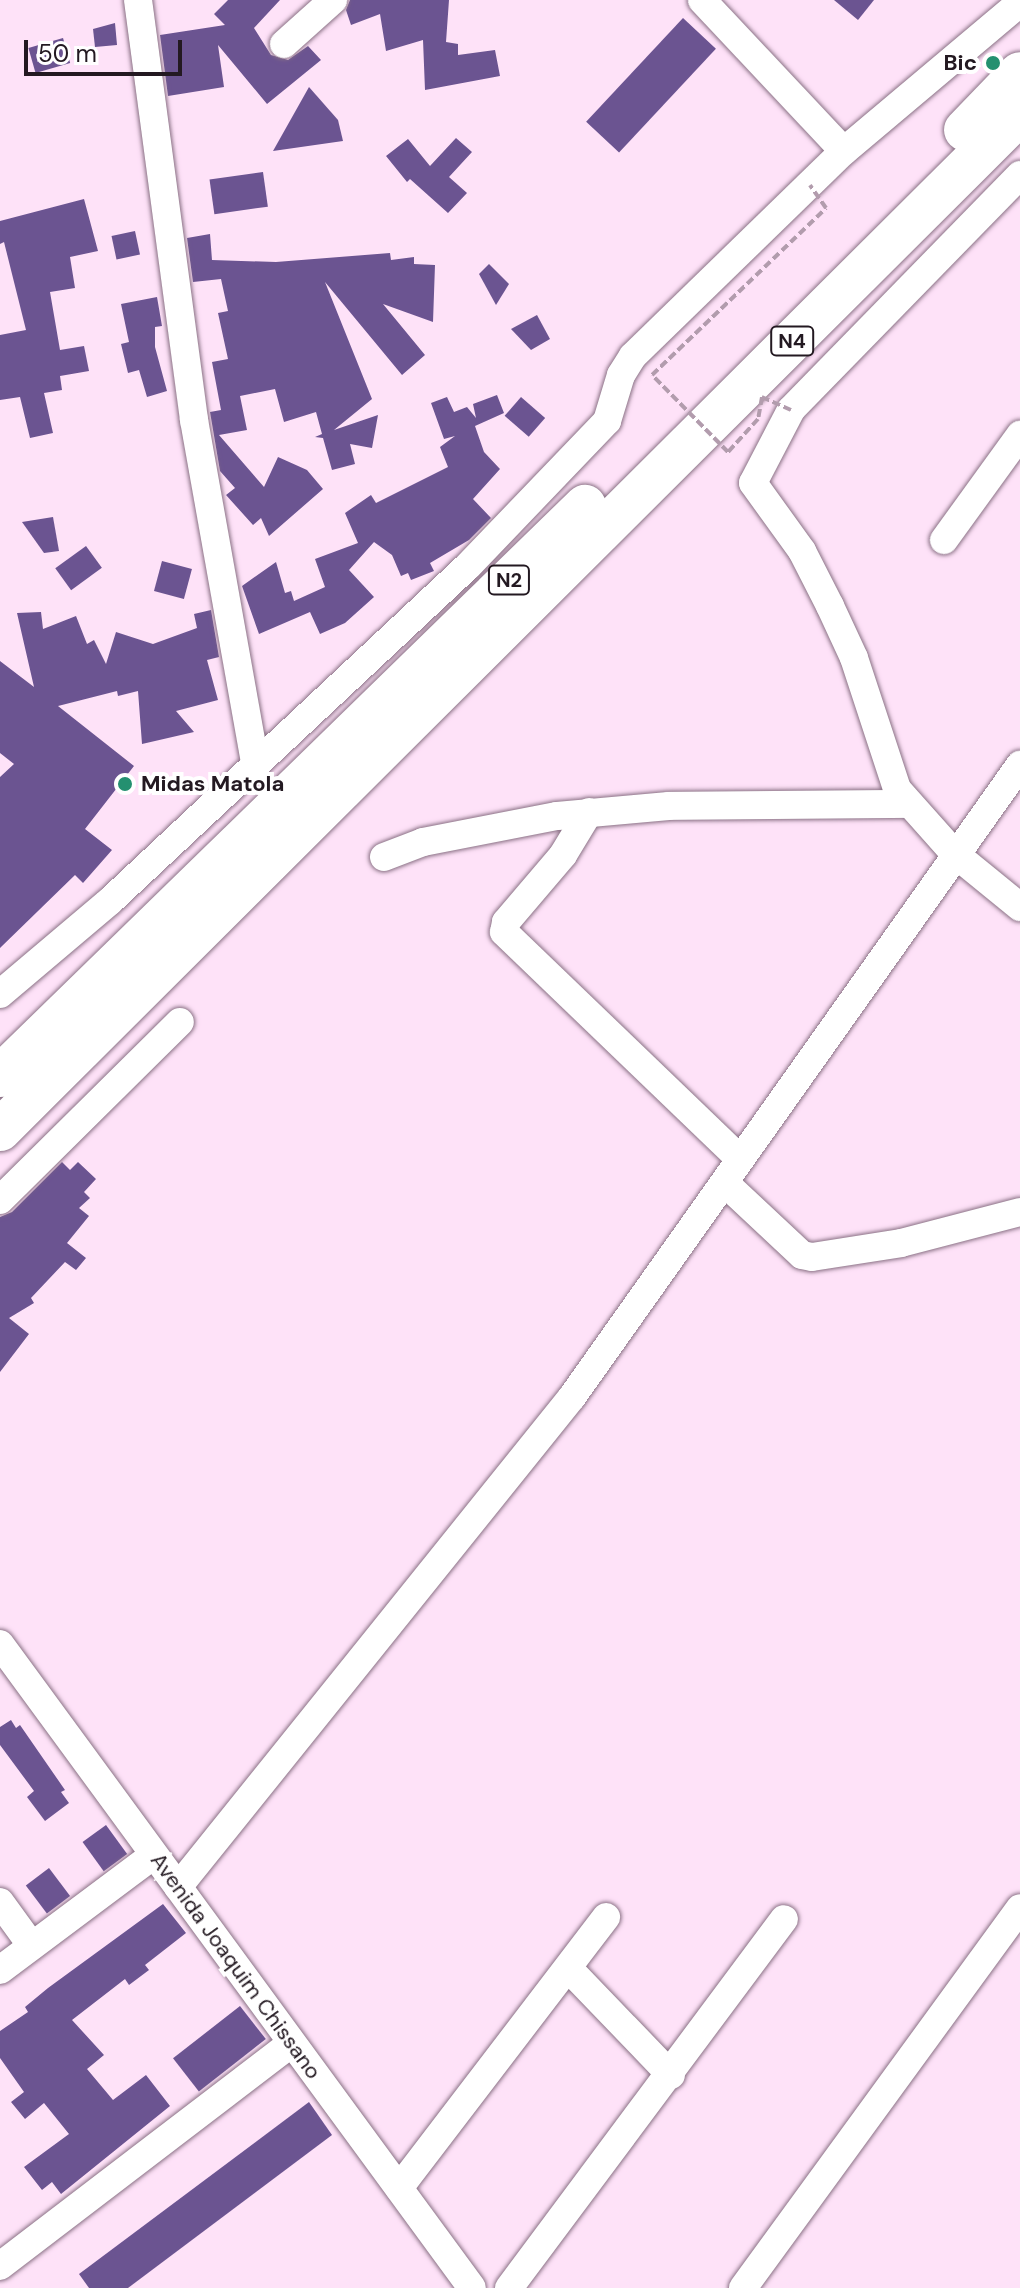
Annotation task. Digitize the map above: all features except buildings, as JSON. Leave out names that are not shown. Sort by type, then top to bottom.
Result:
[{"type":"highway","name":"N4","points":[[563,568],[1018,89]]},
{"type":"highway","name":"N2","points":[[0,1076],[888,209],[1018,89]]},
{"type":"highway","name":"N2","points":[[0,1130],[563,568]]},
{"type":"street","points":[[138,0],[194,420],[256,767]]},
{"type":"street","points":[[284,44],[333,0]]},
{"type":"street","points":[[702,0],[844,151]]},
{"type":"street","points":[[0,994],[256,767],[582,450],[607,421],[621,375],[633,356],[844,151],[1020,3]]},
{"type":"street","points":[[1020,175],[791,410],[755,477],[755,490],[802,551],[854,658],[897,789],[907,804],[955,854],[1020,907]]},
{"type":"street","points":[[944,540],[1020,435]]},
{"type":"street","points":[[178,1887],[572,1397],[1020,765]]},
{"type":"street","points":[[384,857],[484,829],[589,812],[669,806],[907,804]]},
{"type":"street","points":[[589,812],[563,855],[506,922],[504,932],[740,1159]]},
{"type":"street","points":[[0,1200],[180,1022]]},
{"type":"street","points":[[725,1183],[802,1255],[812,1257],[901,1243],[1020,1212]]},
{"type":"street","name":"Avenida Joaquim Chissano","points":[[0,1644],[399,2188],[467,2286]]},
{"type":"street","points":[[0,1970],[154,1855]]},
{"type":"street","points":[[0,1902],[32,1946]]},
{"type":"street","points":[[743,2288],[1020,1908]]},
{"type":"street","points":[[399,2188],[606,1917]]},
{"type":"street","points":[[509,2288],[671,2075],[784,1919]]},
{"type":"street","points":[[569,1969],[671,2075]]},
{"type":"street","points":[[0,2266],[292,2043]]},
{"type":"path","points":[[791,410],[762,397],[758,419],[728,452],[652,375],[826,208],[810,185]]},
{"type":"place","name":"Bic","points":[[993,63]]},
{"type":"place","name":"Midas Matola","points":[[125,784]]}]
